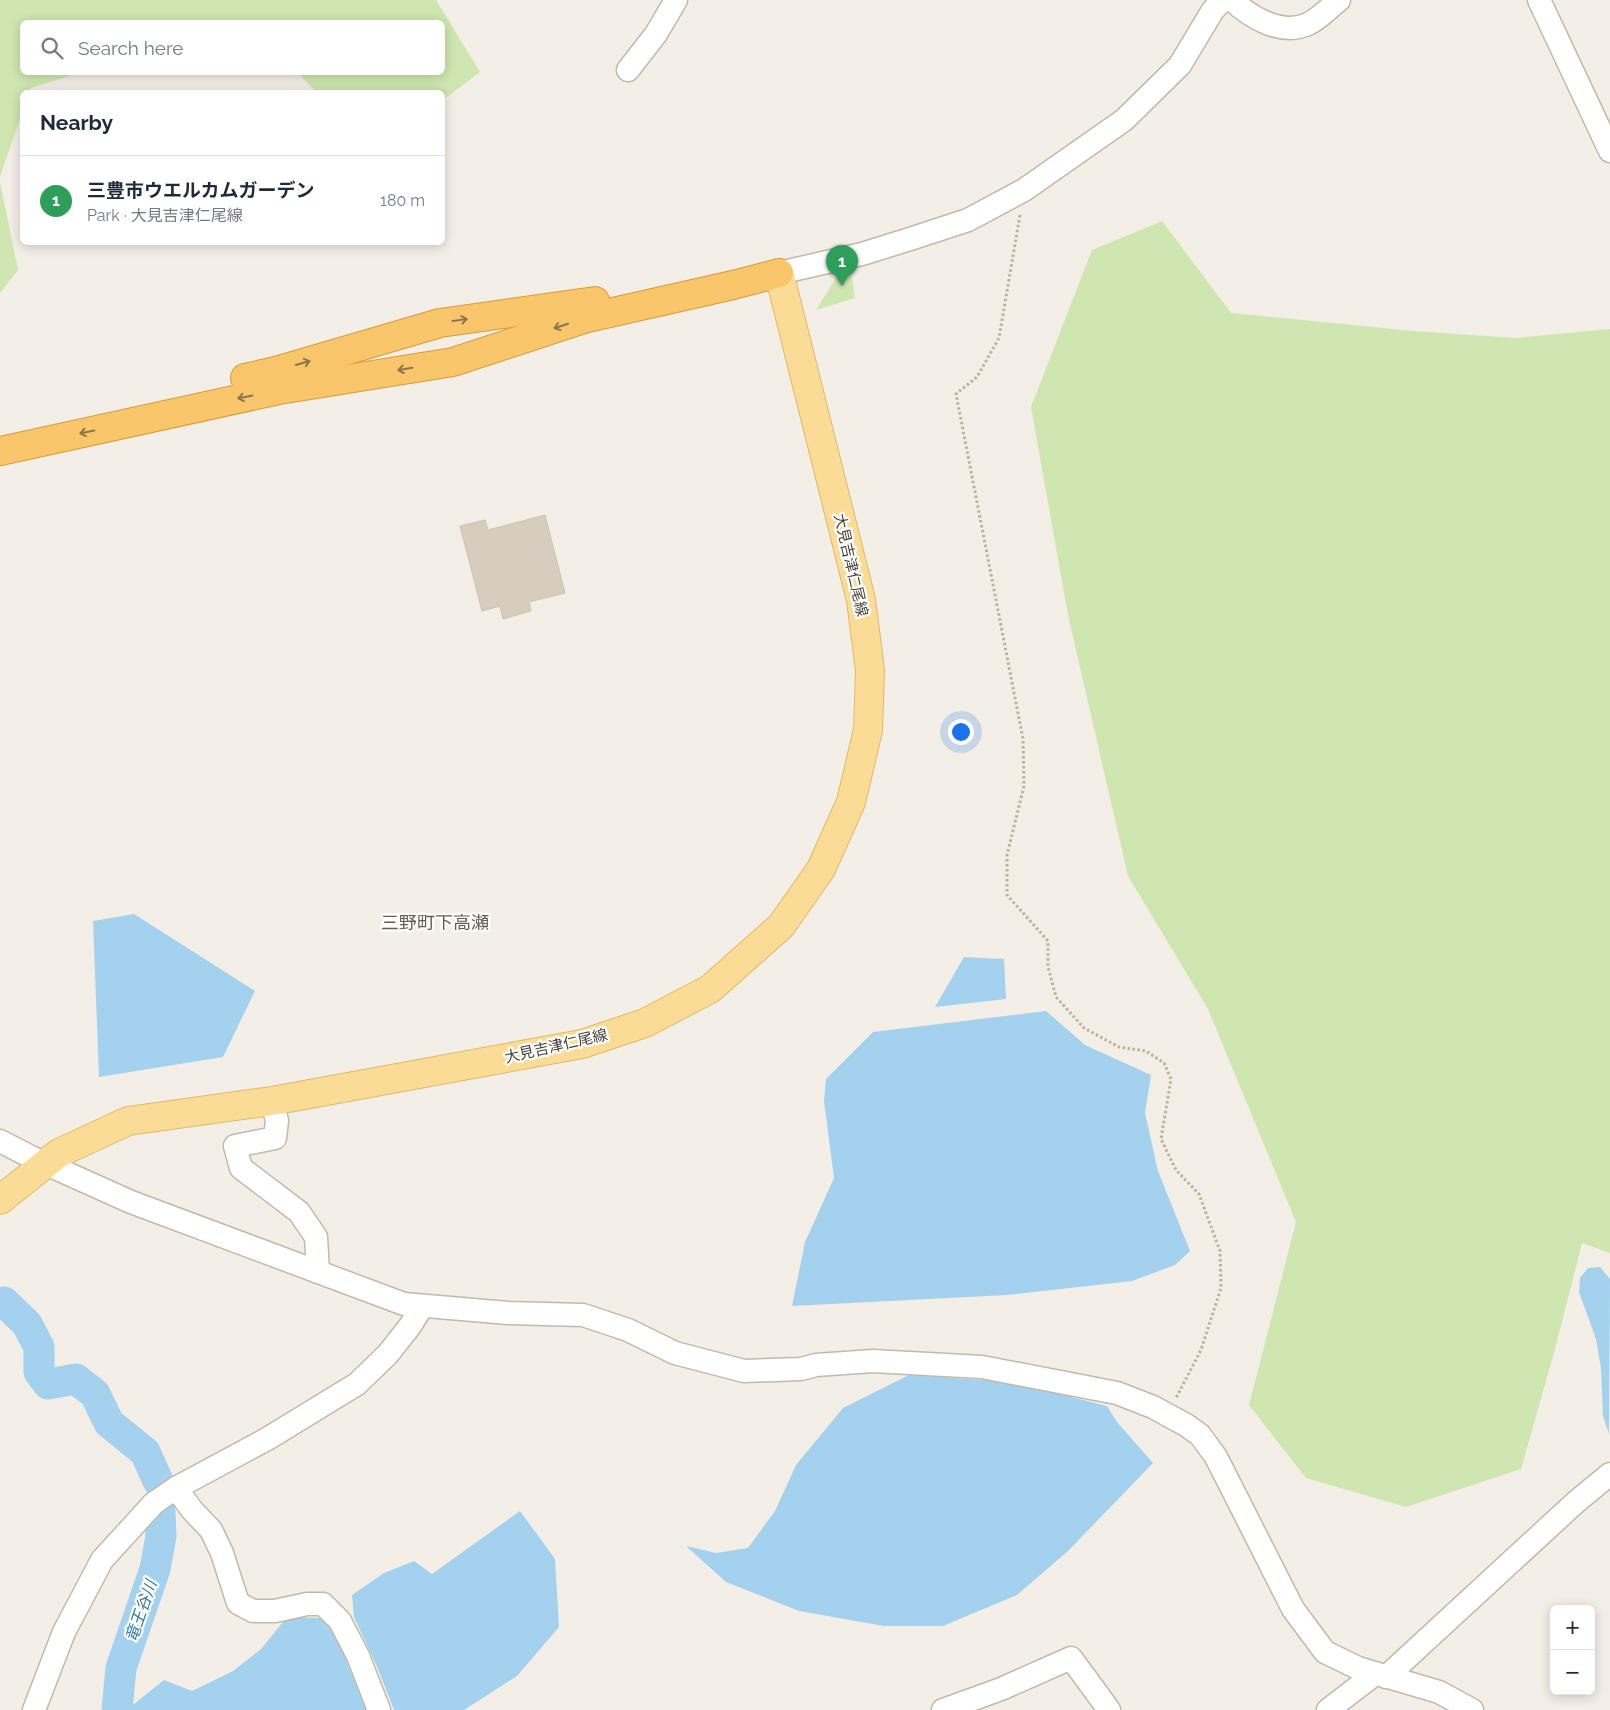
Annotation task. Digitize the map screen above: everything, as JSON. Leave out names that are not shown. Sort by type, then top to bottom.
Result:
[{"type":"highway","points":[[0,432],[276,371],[440,323],[575,305],[727,274],[778,272]]},
{"type":"highway","points":[[0,451],[279,390],[453,362],[587,318],[734,285],[778,272]]},
{"type":"main road","name":"大見吉津仁尾線","points":[[0,1200],[59,1153],[128,1121],[272,1101],[582,1044],[645,1023],[710,989],[782,926],[821,869],[851,802],[868,730],[870,670],[861,600],[778,272]]},
{"type":"street","points":[[628,70],[656,34],[676,0]]},
{"type":"street","points":[[778,272],[862,254],[918,237],[968,220],[1024,190],[1124,120],[1180,65],[1213,10],[1223,0]]},
{"type":"street","points":[[1232,0],[1240,8],[1262,22],[1282,28],[1299,27],[1310,23],[1339,0]]},
{"type":"street","points":[[1539,0],[1610,151]]},
{"type":"street","points":[[272,1101],[277,1120],[275,1138],[235,1146],[241,1168],[299,1212],[316,1237],[318,1272]]},
{"type":"street","points":[[0,1141],[45,1164],[131,1202],[404,1304],[508,1313],[583,1315],[628,1330],[675,1353],[744,1371],[801,1369],[816,1365],[873,1361],[982,1367],[1117,1393],[1168,1414],[1200,1435],[1216,1457],[1293,1608],[1326,1652],[1358,1668],[1438,1692],[1472,1710]]},
{"type":"street","points":[[34,1710],[64,1632],[102,1560],[154,1503],[176,1488],[267,1439],[357,1384],[388,1354],[422,1307]]},
{"type":"street","points":[[1328,1710],[1380,1675],[1610,1474]]},
{"type":"street","points":[[176,1488],[192,1510],[211,1530],[222,1553],[238,1603],[253,1612],[275,1611],[307,1604],[323,1604],[340,1621],[358,1656],[378,1710]]},
{"type":"street","points":[[943,1710],[1001,1689],[1071,1658],[1109,1710]]},
{"type":"path","points":[[1024,190],[999,338],[976,377],[956,394],[1024,739],[1024,786],[1007,855],[1007,895],[1048,941],[1048,967],[1056,997],[1084,1028],[1119,1047],[1146,1051],[1164,1063],[1171,1079],[1161,1139],[1176,1170],[1199,1194],[1220,1251],[1221,1288],[1201,1350],[1168,1414]]},
{"type":"green space","points":[[0,0],[436,0],[480,72],[445,98],[445,90],[314,90],[300,75],[445,75],[445,20],[20,20],[20,75],[72,75],[31,88],[30,90],[20,90],[20,119],[0,177]]},
{"type":"green space","points":[[0,182],[18,270],[0,293]]},
{"type":"green space","points":[[1162,221],[1231,313],[1413,331],[1515,338],[1610,329],[1610,1253],[1582,1243],[1555,1349],[1521,1469],[1406,1507],[1306,1478],[1249,1405],[1296,1222],[1208,1009],[1128,876],[1068,615],[1031,407],[1092,250]]},
{"type":"green space","points":[[851,271],[855,298],[816,310],[839,273]]},
{"type":"water","points":[[134,914],[255,991],[223,1057],[99,1077],[93,921]]},
{"type":"water","points":[[964,957],[1004,959],[1006,999],[935,1007]]},
{"type":"water","points":[[1046,1011],[1085,1045],[1151,1075],[1145,1113],[1158,1171],[1190,1251],[1175,1265],[1132,1281],[1007,1295],[792,1306],[805,1242],[834,1178],[824,1101],[826,1079],[873,1032]]},
{"type":"water","points":[[1600,1267],[1610,1279],[1609,1434],[1603,1416],[1601,1368],[1596,1339],[1579,1292],[1580,1278],[1588,1268]]},
{"type":"water","points":[[909,1375],[1012,1382],[1107,1406],[1117,1422],[1153,1463],[1068,1551],[1017,1595],[943,1626],[884,1626],[799,1611],[726,1582],[686,1546],[716,1553],[748,1548],[775,1511],[796,1465],[843,1408]]},
{"type":"water","points":[[520,1511],[555,1559],[559,1627],[517,1676],[464,1710],[394,1710],[378,1669],[354,1617],[352,1595],[384,1573],[414,1561],[432,1574]]},
{"type":"water","points":[[287,1617],[322,1618],[338,1640],[366,1710],[129,1710],[129,1708],[164,1680],[192,1691],[233,1671],[261,1649]]},
{"type":"building","points":[[545,515],[565,593],[529,602],[531,611],[503,619],[500,606],[482,611],[460,526],[485,520],[488,530]]},
{"type":"waterway","name":"竜王谷川","points":[[4,1302],[27,1324],[39,1347],[39,1372],[48,1384],[76,1379],[95,1394],[109,1423],[145,1452],[158,1481]]},
{"type":"waterway","name":"竜王谷川","points":[[117,1710],[121,1668],[155,1569],[161,1536],[160,1512]]},
{"type":"place","name":"三豊市ウエルカムガーデン","points":[[842,286]]},
{"type":"district","name":"三野町下高瀬","points":[[435,922]]}]
